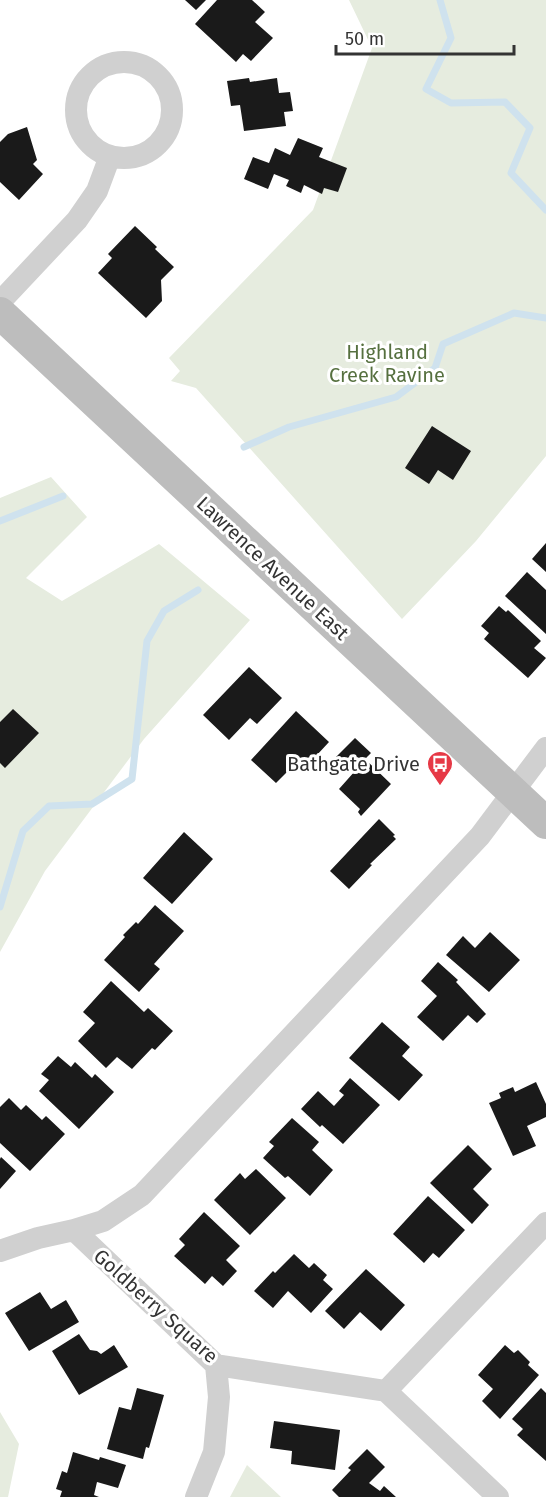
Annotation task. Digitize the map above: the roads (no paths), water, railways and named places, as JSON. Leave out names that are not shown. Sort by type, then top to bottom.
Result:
[{"type":"main road","name":"Lawrence Avenue East","points":[[0,313],[546,823]]},
{"type":"street","points":[[124,62],[138,65],[153,72],[164,85],[171,100],[169,124],[157,145],[143,154],[127,158],[110,156],[97,150],[86,139],[79,126],[76,111],[78,96],[85,82],[95,71],[124,62]]},
{"type":"street","points":[[0,302],[77,220],[97,191],[110,156]]},
{"type":"street","points":[[0,1251],[38,1238],[103,1221],[142,1195],[480,836],[546,748]]},
{"type":"street","points":[[498,1497],[386,1390],[546,1223]]},
{"type":"street","name":"Goldberry Square","points":[[74,1230],[216,1365],[386,1390]]},
{"type":"street","points":[[196,1497],[214,1452],[219,1397],[216,1365]]},
{"type":"waterway","points":[[440,0],[451,38],[426,89],[451,103],[505,102],[530,128],[511,173],[546,210]]},
{"type":"waterway","points":[[244,447],[289,427],[396,397],[435,368],[443,344],[514,313],[546,318]]},
{"type":"waterway","points":[[0,521],[63,496]]},
{"type":"waterway","points":[[0,907],[23,831],[49,806],[92,804],[132,779],[147,641],[164,611],[198,590]]},
{"type":"place","name":"Bathgate Drive","points":[[440,787]]},
{"type":"park label","name":"Highland Creek Ravine","points":[[387,364]]}]
